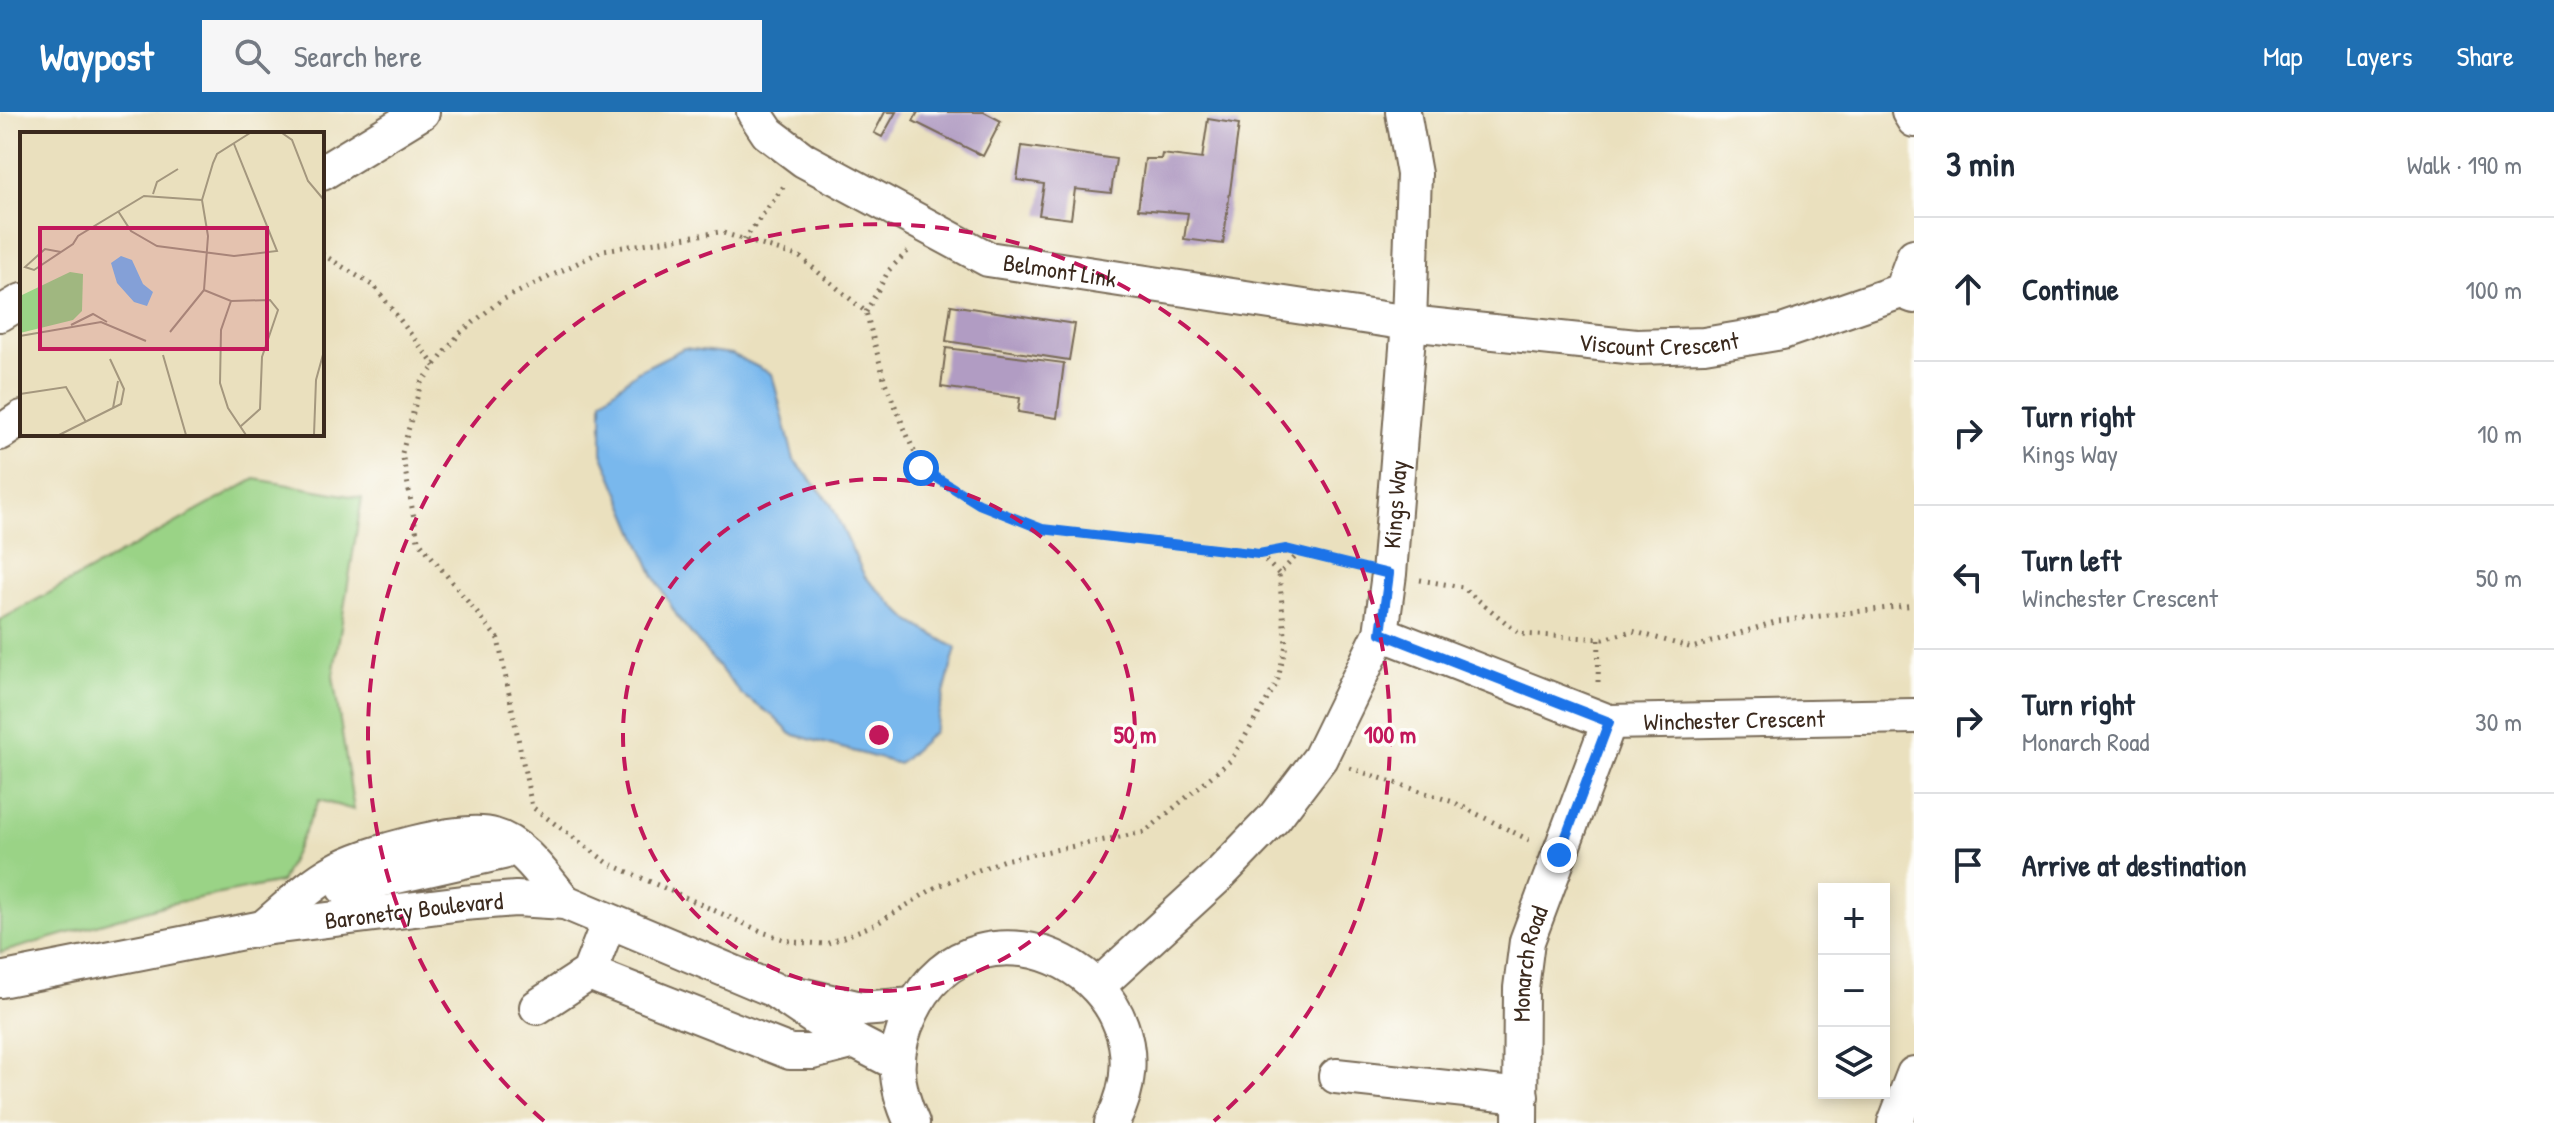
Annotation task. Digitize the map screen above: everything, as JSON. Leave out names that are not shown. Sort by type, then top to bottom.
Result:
[{"type":"street","points":[[324,172],[422,112]]},
{"type":"street","name":"Belmont Link","points":[[754,112],[768,133],[804,160],[988,259],[1409,323]]},
{"type":"street","name":"Kings Way","points":[[1099,985],[1218,876],[1275,817],[1320,758],[1381,633],[1389,574],[1409,323],[1414,174],[1403,112]]},
{"type":"street","points":[[1909,112],[1914,120]]},
{"type":"street","name":"Viscount Crescent","points":[[1409,323],[1636,347],[1704,345],[1782,332],[1907,293],[1914,256]]},
{"type":"street","points":[[0,314],[20,302]]},
{"type":"street","points":[[0,433],[20,419]]},
{"type":"street","name":"Winchester Crescent","points":[[1381,633],[1609,722],[1914,716]]},
{"type":"street","name":"Monarch Road","points":[[1521,1110],[1522,965],[1527,941],[1609,722]]},
{"type":"street","name":"Baronetcy Boulevard","points":[[263,928],[308,892],[517,849],[565,902]]},
{"type":"street","name":"Baronetcy Boulevard","points":[[0,980],[263,928],[463,903],[516,899],[565,902],[772,989],[895,1062]]},
{"type":"street","points":[[537,1007],[589,973],[609,921]]},
{"type":"street","points":[[912,1123],[899,1097],[895,1062],[903,1029],[922,992],[951,965],[988,950],[1028,949],[1067,961],[1099,985],[1121,1020],[1129,1059],[1124,1100],[1112,1123]]},
{"type":"street","points":[[589,973],[790,1052],[812,1052],[855,1041]]},
{"type":"street","name":"Baronetcy Boulevard","points":[[772,989],[861,1009],[914,1005]]},
{"type":"street","points":[[1895,1123],[1914,1074]]},
{"type":"street","points":[[1336,1076],[1521,1110]]},
{"type":"path","points":[[744,240],[804,160]]},
{"type":"path","points":[[866,312],[889,270],[931,228]]},
{"type":"path","points":[[1259,554],[1279,574],[1286,645],[1277,683],[1231,760],[1145,832],[1004,860],[936,887],[876,924],[826,944],[793,942],[608,863],[532,807],[498,639],[418,540],[402,453],[421,383],[460,333],[500,301],[604,250],[720,232],[800,257],[866,312],[885,382],[921,468],[979,504],[1042,529],[1259,554],[1286,549],[1389,574],[1462,587],[1520,634],[1604,639],[1632,631],[1692,648],[1778,621],[1914,605]]},
{"type":"path","points":[[324,255],[375,287],[435,366]]},
{"type":"path","points":[[1279,574],[1300,552]]},
{"type":"path","points":[[1320,758],[1453,802],[1559,855]]},
{"type":"green space","points":[[255,479],[362,498],[333,676],[354,810],[319,800],[281,882],[169,904],[0,953],[0,620]]},
{"type":"water","points":[[684,348],[732,354],[772,374],[794,460],[830,502],[865,577],[910,621],[956,648],[934,732],[899,764],[791,734],[772,715],[742,695],[678,618],[653,574],[602,453],[602,400],[638,371]]},
{"type":"building","points":[[885,112],[896,112],[882,137],[874,133]]},
{"type":"building","points":[[918,112],[984,112],[1001,121],[983,156],[913,121]]},
{"type":"building","points":[[1208,119],[1239,124],[1223,244],[1184,239],[1188,213],[1138,209],[1145,159],[1161,159],[1162,154],[1202,159]]},
{"type":"building","points":[[1022,146],[1116,159],[1111,193],[1075,189],[1071,219],[1039,215],[1044,184],[1017,180]]},
{"type":"building","points":[[951,305],[1075,324],[1069,360],[946,341]]},
{"type":"building","points":[[946,348],[1064,363],[1057,418],[1018,412],[1020,398],[941,387]]},
{"type":"route","points":[[921,468],[979,504],[1042,529],[1259,554],[1286,549],[1389,574],[1381,633],[1609,722],[1559,855]]}]
